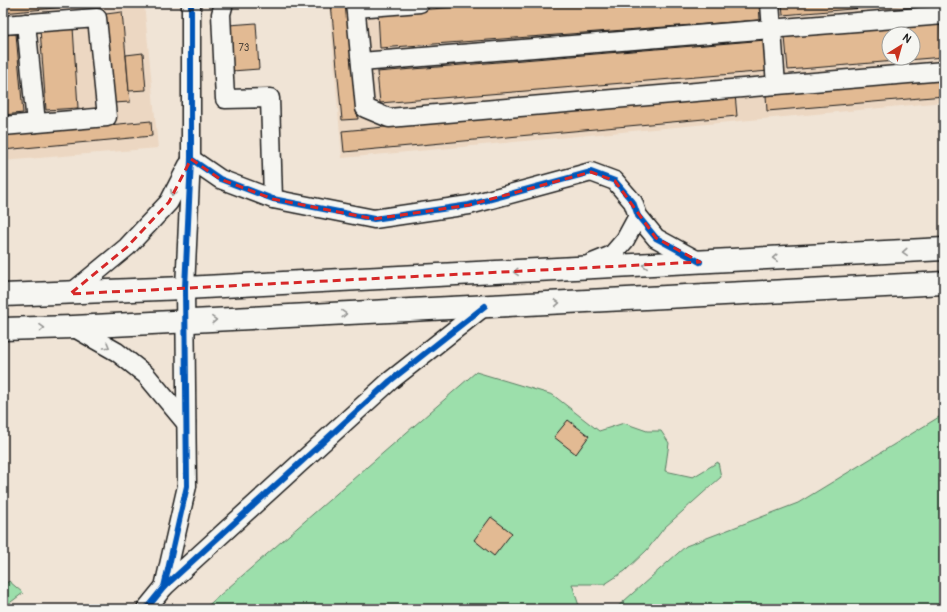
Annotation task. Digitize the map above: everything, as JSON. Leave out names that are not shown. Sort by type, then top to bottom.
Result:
[{"type":"highway","points":[[3,296],[70,294],[944,250]]},
{"type":"highway","points":[[3,329],[73,327],[944,283]]},
{"type":"street","points":[[164,588],[187,486],[185,288],[191,159],[191,3]]},
{"type":"street","points":[[224,3],[221,14],[225,99],[270,98],[273,199]]},
{"type":"street","points":[[420,3],[356,6],[365,108],[389,118],[944,71]]},
{"type":"street","points":[[770,3],[776,85]]},
{"type":"street","points":[[361,62],[944,15]]},
{"type":"street","points":[[3,25],[97,18],[107,117],[3,126]]},
{"type":"street","points":[[26,23],[36,123]]},
{"type":"street","points":[[191,159],[220,179],[273,199],[374,219],[469,205],[590,172],[615,181],[633,202],[638,216],[656,238],[700,262]]},
{"type":"street","points":[[70,294],[127,247],[163,208],[168,202],[191,159]]},
{"type":"street","points":[[578,269],[612,255],[625,240],[638,216]]},
{"type":"street","points":[[146,609],[164,588],[390,381],[485,306]]},
{"type":"street","points":[[73,327],[117,352],[146,375],[186,423]]},
{"type":"highlighted area","points":[[191,159],[220,179],[273,199],[374,219],[469,205],[591,172],[615,181],[656,238],[700,262],[70,294],[127,247],[169,202]]},
{"type":"shaded area","points":[[3,3],[144,3],[158,148],[3,161]]},
{"type":"shaded area","points":[[329,3],[944,3],[944,102],[342,158]]},
{"type":"green space","points":[[476,372],[553,395],[599,431],[624,423],[647,431],[661,431],[669,443],[665,471],[693,477],[718,462],[721,477],[664,528],[647,550],[625,571],[605,584],[572,584],[580,609],[204,609]]},
{"type":"green space","points":[[944,414],[944,609],[615,609],[686,546],[798,503]]},
{"type":"green space","points":[[9,581],[23,593],[3,608],[3,586]]},
{"type":"building","points":[[3,3],[107,3],[3,13]]},
{"type":"building","points":[[331,3],[347,3],[358,119],[342,120]]},
{"type":"building","points":[[512,3],[759,3],[760,20],[380,48],[378,13]]},
{"type":"building","points":[[782,3],[919,3],[783,15]]},
{"type":"building","points":[[122,12],[130,102],[114,103],[106,14]]},
{"type":"building","points":[[256,23],[259,69],[232,71],[229,25]]},
{"type":"building","points":[[940,24],[943,57],[921,59],[921,26],[916,26]]},
{"type":"building","points":[[73,27],[78,108],[46,110],[40,29]]},
{"type":"building","points":[[881,29],[881,62],[788,70],[785,37]]},
{"type":"building","points":[[16,34],[23,113],[3,115],[3,35]]},
{"type":"building","points":[[766,40],[769,71],[380,103],[377,72]]},
{"type":"building","points":[[143,53],[146,90],[129,91],[126,55]]},
{"type":"building","points":[[944,80],[944,96],[767,111],[766,95]]},
{"type":"building","points":[[735,94],[737,116],[344,152],[342,131]]},
{"type":"building","points":[[151,121],[152,136],[3,150],[3,135]]},
{"type":"building","points":[[568,420],[589,436],[576,454],[554,437]]},
{"type":"building","points":[[491,517],[512,533],[494,556],[474,540]]},
{"type":"cycle path","points":[[146,609],[164,587],[187,486],[185,288],[191,159],[191,3]]},
{"type":"cycle path","points":[[191,159],[220,179],[273,199],[374,219],[469,205],[591,172],[615,181],[633,202],[638,216],[656,238],[700,262]]},
{"type":"cycle path","points":[[164,587],[390,381],[485,306]]}]
